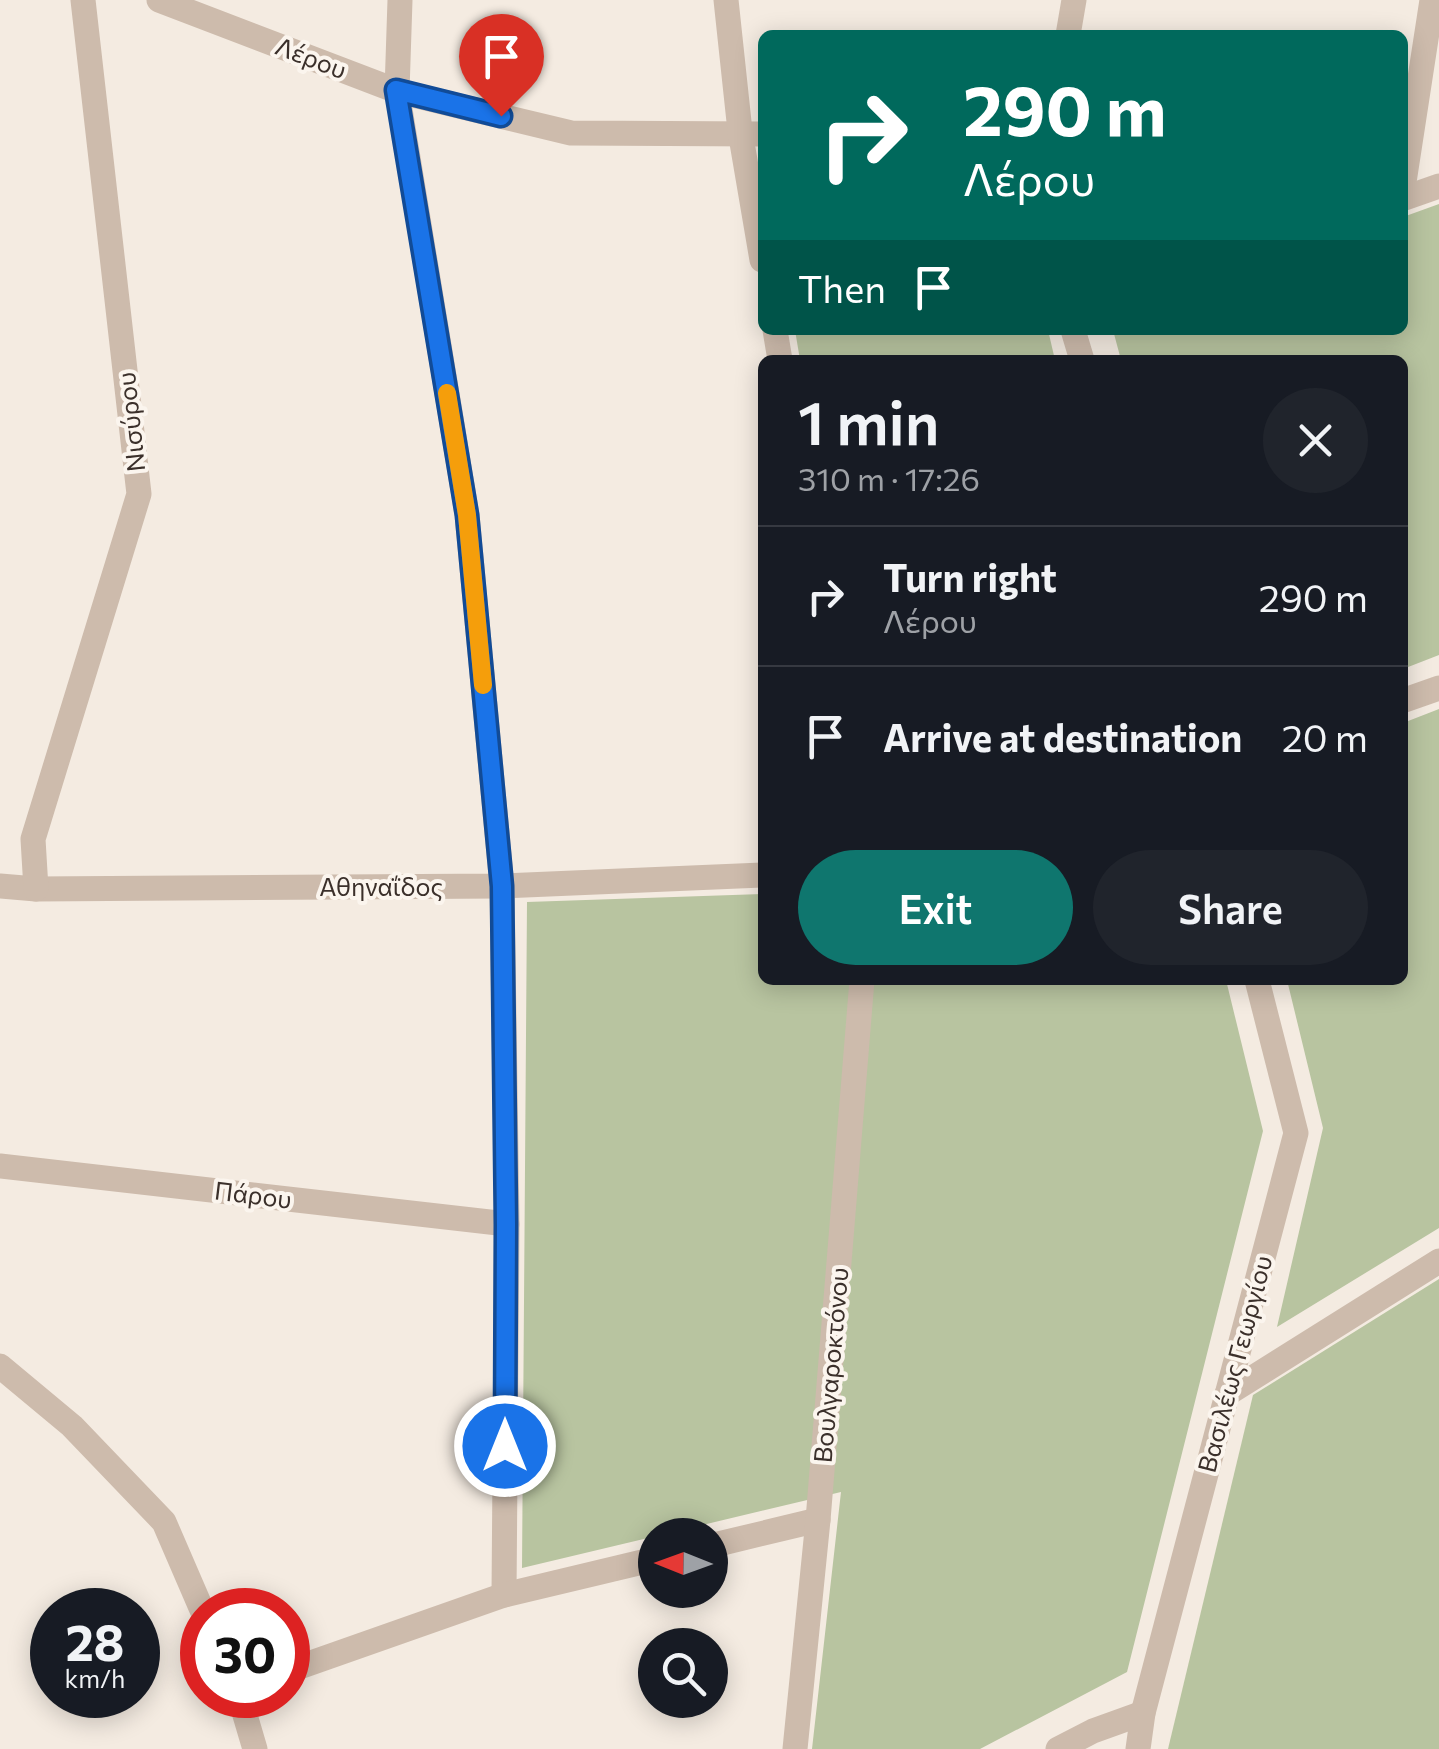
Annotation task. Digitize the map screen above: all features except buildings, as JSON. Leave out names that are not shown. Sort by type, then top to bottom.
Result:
[{"type":"street","name":"Νισύρου","points":[[36,890],[33,840],[139,494],[84,0]]},
{"type":"street","name":"Λέρου","points":[[160,0],[396,90],[571,132],[751,133]]},
{"type":"street","points":[[400,0],[396,90],[467,515],[502,886],[506,1224],[504,1595]]},
{"type":"street","points":[[726,0],[751,133],[758,214]]},
{"type":"street","points":[[1069,30],[1074,0]]},
{"type":"street","points":[[1408,158],[1432,0]]},
{"type":"street","points":[[1408,195],[1439,186]]},
{"type":"street","points":[[1408,700],[1439,688]]},
{"type":"street","name":"Αθηναΐδος","points":[[0,886],[36,890],[502,886],[758,876]]},
{"type":"street","name":"Βουλγαροκτόνου","points":[[795,1749],[818,1520],[862,985]]},
{"type":"street","name":"Βασιλέως Γεωργίου","points":[[1138,1749],[1143,1713],[1296,1133],[1258,985]]},
{"type":"street","name":"Πάρου","points":[[0,1166],[506,1224]]},
{"type":"street","points":[[1227,1394],[1439,1261]]},
{"type":"street","points":[[0,1366],[72,1426],[164,1522],[192,1588]]},
{"type":"street","points":[[728,1542],[818,1520]]},
{"type":"street","points":[[310,1663],[504,1595],[638,1563]]},
{"type":"street","points":[[1058,1749],[1143,1713]]},
{"type":"street","points":[[245,1718],[255,1749]]},
{"type":"green space","points":[[1439,204],[1439,655],[1408,667],[1408,355],[1120,355],[1114,335],[1408,335],[1408,215]]},
{"type":"green space","points":[[796,335],[1049,335],[1054,355],[799,355]]},
{"type":"green space","points":[[1439,709],[1439,1228],[1277,1327],[1323,1128],[1288,985],[1408,985],[1408,721]]},
{"type":"green space","points":[[758,894],[758,985],[1227,985],[1263,1131],[1127,1672],[980,1749],[812,1749],[841,1492],[728,1519],[638,1518],[638,1540],[522,1568],[527,902]]},
{"type":"green space","points":[[1439,1279],[1439,1749],[1168,1749],[1253,1395]]},
{"type":"slow traffic","points":[[447,393],[467,515],[483,685]]},
{"type":"route","points":[[501,116],[396,90],[467,515],[502,886],[505,1446]]}]
